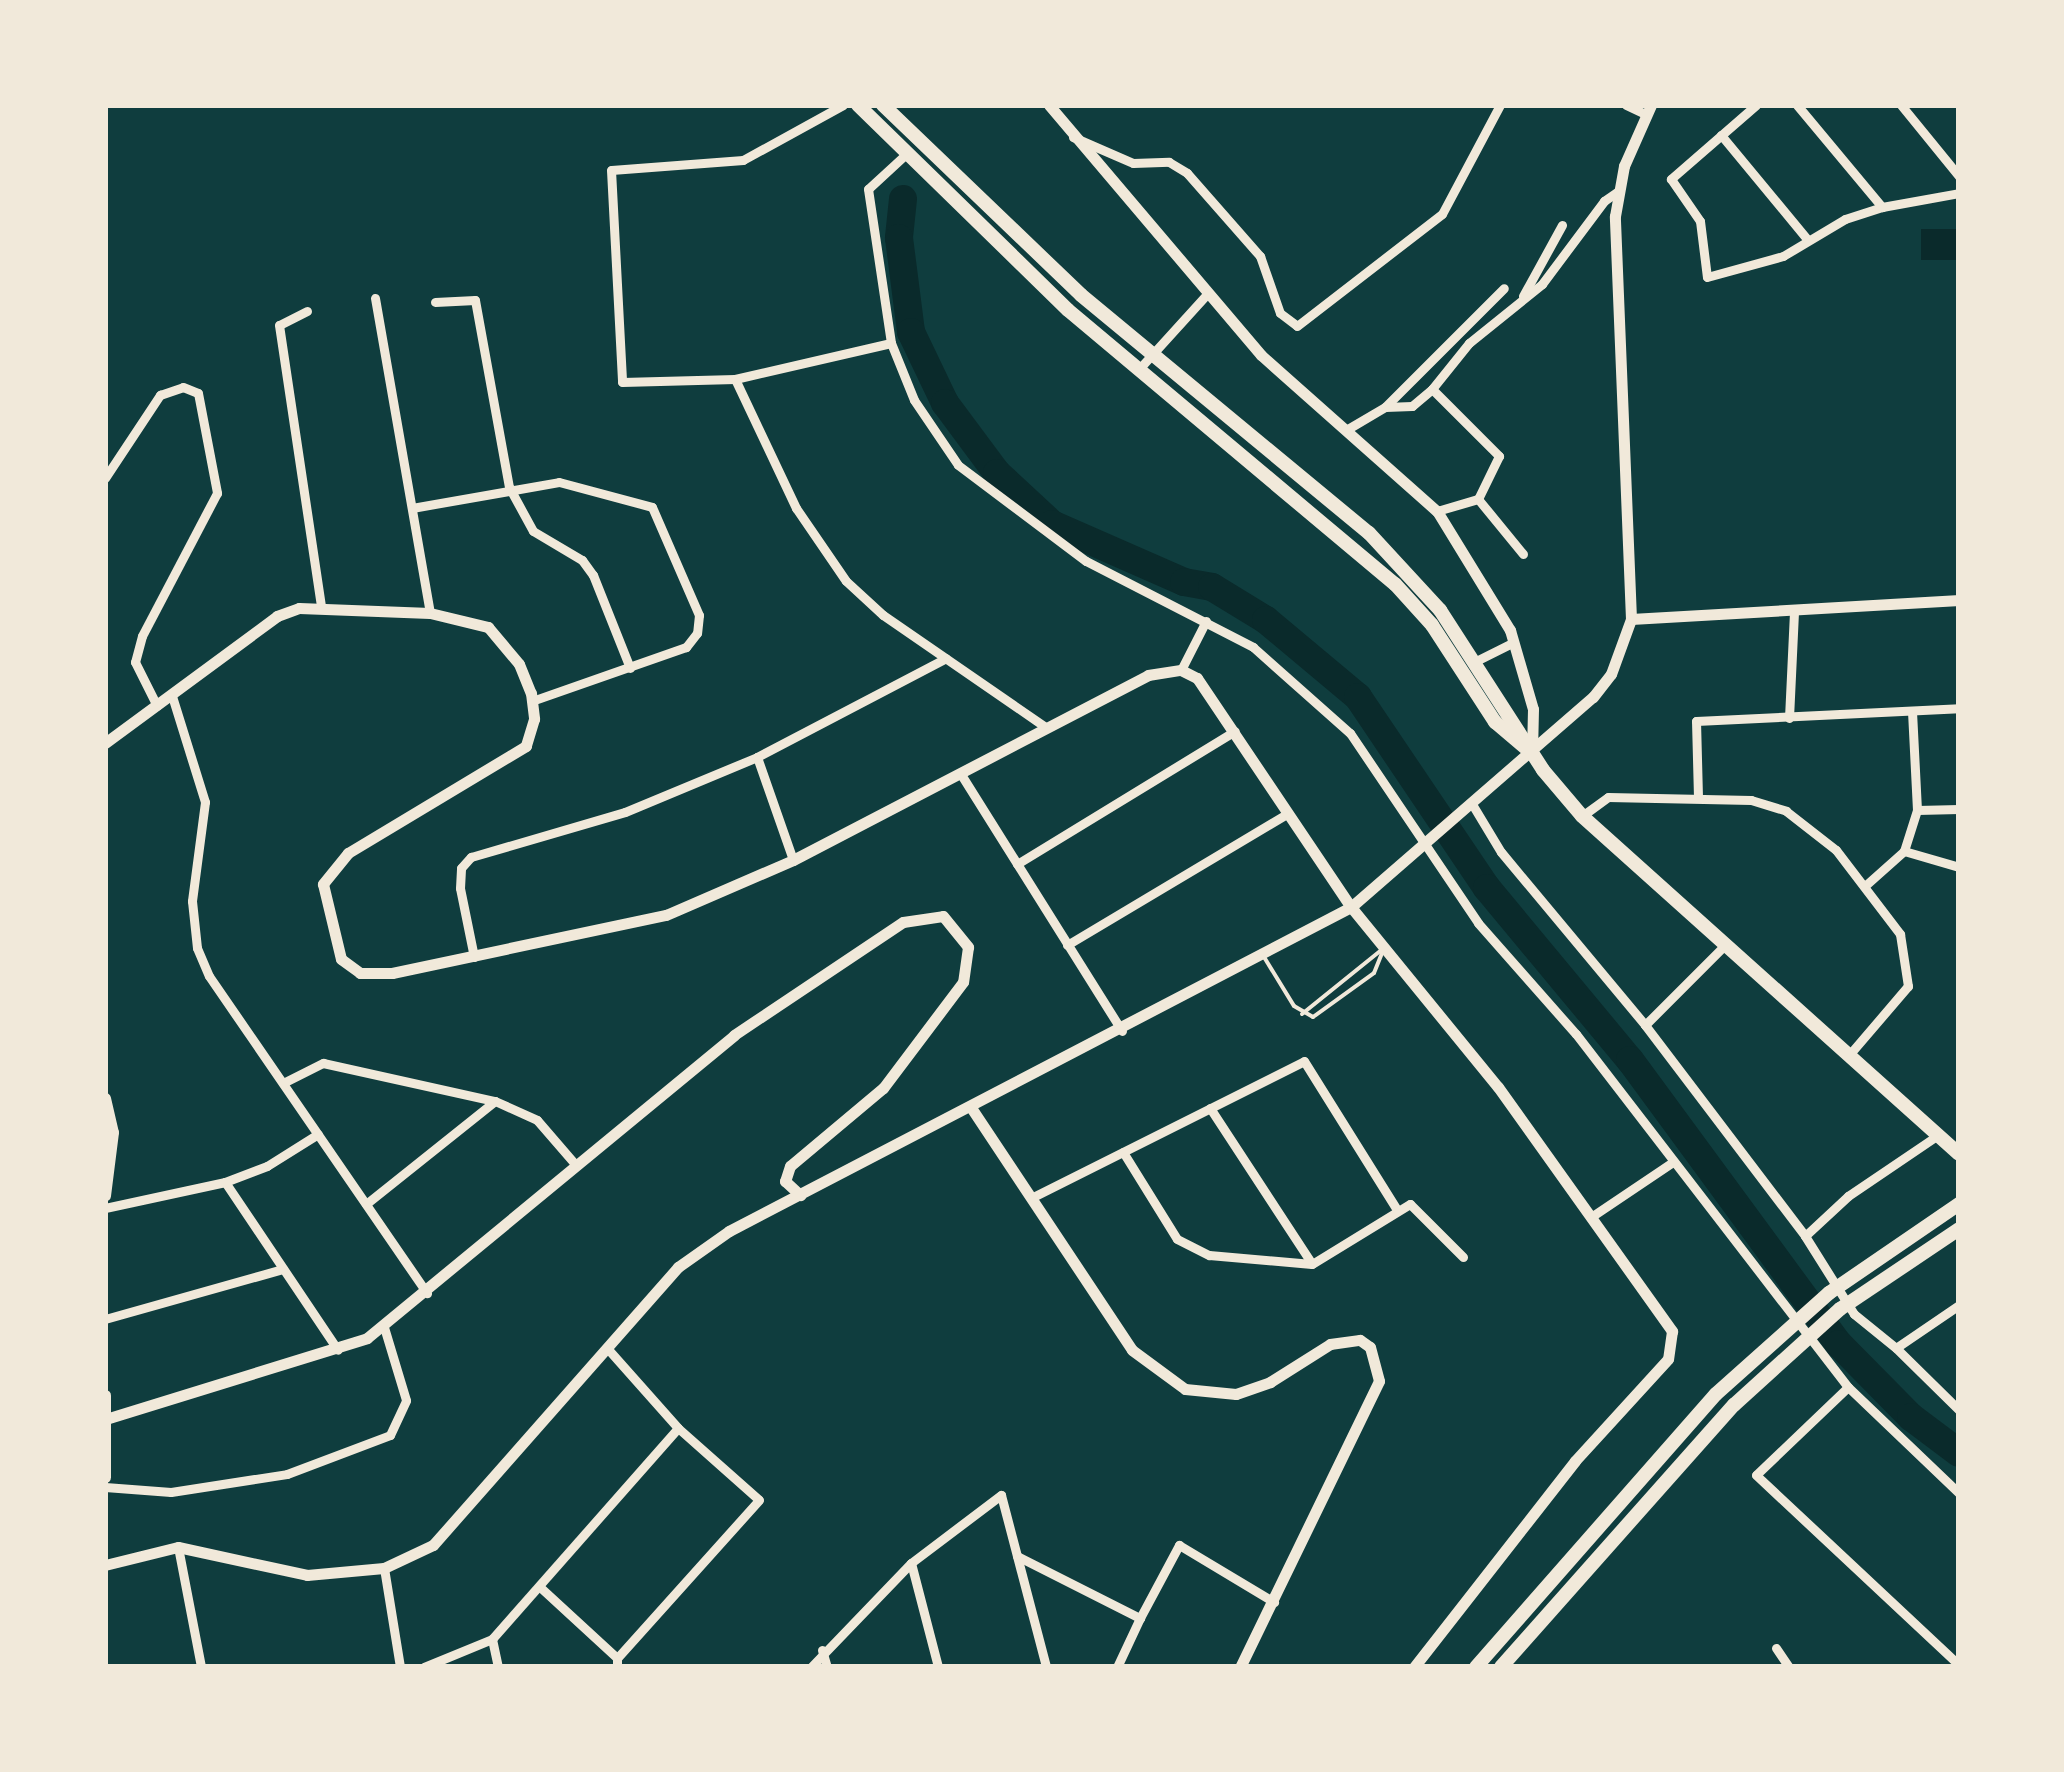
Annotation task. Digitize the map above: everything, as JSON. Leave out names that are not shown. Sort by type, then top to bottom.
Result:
[{"type":"main road","points":[[858,105],[981,232],[1395,584],[1432,625],[1496,722],[1532,752]]},
{"type":"main road","points":[[883,105],[1001,223],[1369,533],[1440,610],[1532,752],[1582,816],[1959,1154]]},
{"type":"main road","points":[[1476,1667],[1636,1478],[1782,1333],[1849,1278],[1959,1204]]},
{"type":"main road","points":[[1501,1667],[1652,1490],[1794,1348],[1860,1295],[1959,1229]]},
{"type":"street","points":[[843,105],[743,160],[611,170],[622,382],[736,378],[891,343]]},
{"type":"street","points":[[1049,105],[1070,138],[1262,355],[1437,511],[1514,642],[1533,709],[1532,752]]},
{"type":"street","points":[[1070,138],[1098,143],[1133,163],[1169,162],[1187,173],[1260,256],[1280,312],[1296,326],[1442,214],[1500,105]]},
{"type":"street","points":[[105,1566],[178,1547],[306,1575],[384,1568],[433,1545],[678,1266],[730,1230],[1122,1031],[1351,907],[1532,752],[1611,674],[1631,619],[1615,216],[1648,110],[1626,105]]},
{"type":"street","points":[[1756,105],[1671,178],[1700,221],[1708,277],[1783,256],[1808,240],[1882,206],[1959,193]]},
{"type":"street","points":[[1797,105],[1882,206]]},
{"type":"street","points":[[1901,105],[1959,176]]},
{"type":"street","points":[[1721,135],[1808,240]]},
{"type":"street","points":[[905,154],[868,189],[891,343],[914,400],[958,465],[1086,562],[1253,647],[1339,722],[1848,1387],[1959,1492]]},
{"type":"street","points":[[1385,408],[1412,406],[1432,388],[1469,343],[1519,303],[1620,190]]},
{"type":"street","points":[[1519,303],[1562,225]]},
{"type":"street","points":[[1346,430],[1385,408],[1504,288]]},
{"type":"street","points":[[1138,369],[1206,294]]},
{"type":"street","points":[[375,298],[430,612]]},
{"type":"street","points":[[436,302],[476,300],[509,487],[533,531],[582,560],[594,575],[630,668]]},
{"type":"street","points":[[307,311],[279,326],[321,605]]},
{"type":"street","points":[[736,378],[796,508],[846,581],[946,658],[1047,728]]},
{"type":"street","points":[[105,478],[160,394],[183,387],[198,392],[217,493],[142,636],[135,662],[157,706]]},
{"type":"street","points":[[1432,388],[1499,456],[1478,499],[1437,511]]},
{"type":"street","points":[[412,508],[509,487],[559,482],[652,507],[698,615],[697,632],[686,646],[532,702]]},
{"type":"street","points":[[1478,499],[1523,554]]},
{"type":"street","points":[[1631,619],[1959,600]]},
{"type":"street","points":[[105,744],[277,616],[321,605],[430,612],[475,622],[501,638],[532,702],[526,746],[348,852],[324,884],[332,936],[348,968],[392,973],[666,915],[793,860],[962,776],[1148,676],[1181,670],[1197,678],[1351,907],[1498,1087],[1672,1331],[1675,1346],[1414,1667]]},
{"type":"street","points":[[1789,718],[1794,612]]},
{"type":"street","points":[[1181,670],[1206,621]]},
{"type":"street","points":[[1476,662],[1514,642]]},
{"type":"street","points":[[474,956],[460,888],[461,868],[471,856],[625,812],[757,758],[946,658]]},
{"type":"street","points":[[172,696],[205,802],[192,900],[197,948],[209,976],[427,1293]]},
{"type":"street","points":[[1698,796],[1696,720],[1959,708]]},
{"type":"street","points":[[1867,884],[1904,851],[1917,810],[1912,711]]},
{"type":"street","points":[[1017,864],[1235,731]]},
{"type":"street","points":[[757,758],[793,860]]},
{"type":"street","points":[[962,776],[1122,1031]]},
{"type":"street","points":[[1582,816],[1602,798],[1698,796],[1786,810],[1867,884],[1900,934],[1908,986],[1849,1055]]},
{"type":"street","points":[[1472,804],[1501,852],[1645,1025],[1805,1236],[1854,1314],[1896,1348],[1959,1410]]},
{"type":"street","points":[[1917,810],[1959,809]]},
{"type":"street","points":[[1068,945],[1288,813]]},
{"type":"street","points":[[1904,851],[1959,867]]},
{"type":"street","points":[[108,1418],[338,1350],[384,1327],[574,1164],[734,1035],[903,922],[943,916],[968,947],[963,982],[883,1088],[790,1166],[785,1181],[800,1195]]},
{"type":"street","points":[[1645,1025],[1726,944]]},
{"type":"street","points":[[1033,1197],[1304,1061],[1397,1210]]},
{"type":"street","points":[[283,1083],[323,1063],[495,1101],[537,1120],[574,1164]]},
{"type":"street","points":[[105,1098],[113,1132],[105,1195]]},
{"type":"street","points":[[366,1204],[495,1101]]},
{"type":"street","points":[[972,1108],[1132,1350],[1186,1389],[1236,1394],[1330,1344],[1360,1340],[1370,1348],[1378,1382],[1240,1667]]},
{"type":"street","points":[[1210,1108],[1312,1264]]},
{"type":"street","points":[[105,1208],[225,1182],[268,1166],[318,1134]]},
{"type":"street","points":[[1805,1236],[1848,1196],[1938,1135]]},
{"type":"street","points":[[1123,1152],[1177,1239],[1209,1255],[1312,1264],[1410,1204],[1463,1258]]},
{"type":"street","points":[[1591,1218],[1673,1162]]},
{"type":"street","points":[[225,1182],[338,1350]]},
{"type":"street","points":[[105,1318],[283,1269]]},
{"type":"street","points":[[1896,1348],[1959,1304]]},
{"type":"street","points":[[105,1487],[170,1492],[288,1474],[390,1435],[406,1400],[384,1327]]},
{"type":"street","points":[[541,1588],[617,1662],[759,1500],[678,1428],[607,1348]]},
{"type":"street","points":[[1848,1387],[1756,1474],[1959,1665]]},
{"type":"street","points":[[105,1395],[105,1477]]},
{"type":"street","points":[[424,1667],[492,1638],[541,1588],[678,1428]]},
{"type":"street","points":[[811,1667],[822,1650],[911,1563],[1001,1495],[1046,1667]]},
{"type":"street","points":[[1116,1667],[1179,1545],[1274,1602]]},
{"type":"street","points":[[178,1547],[201,1667]]},
{"type":"street","points":[[1017,1556],[1140,1618]]},
{"type":"street","points":[[911,1563],[938,1667]]},
{"type":"street","points":[[384,1568],[400,1667]]},
{"type":"street","points":[[492,1638],[498,1667]]},
{"type":"street","points":[[1776,1648],[1789,1667]]},
{"type":"street","points":[[822,1650],[826,1667]]},
{"type":"lane","points":[[1302,1014],[1324,1014],[1374,973],[1383,948]]},
{"type":"lane","points":[[1302,1014],[1383,948]]},
{"type":"lane","points":[[1264,957],[1302,1014]]},
{"type":"water","points":[[1921,229],[1959,229],[1959,260],[1921,260]]},
{"type":"waterway","points":[[903,199],[899,238],[911,332],[945,403],[997,473],[1052,524],[1184,582],[1212,587],[1266,620],[1358,697],[1487,888],[1630,1060],[1839,1344],[1911,1417],[1959,1453]]}]
